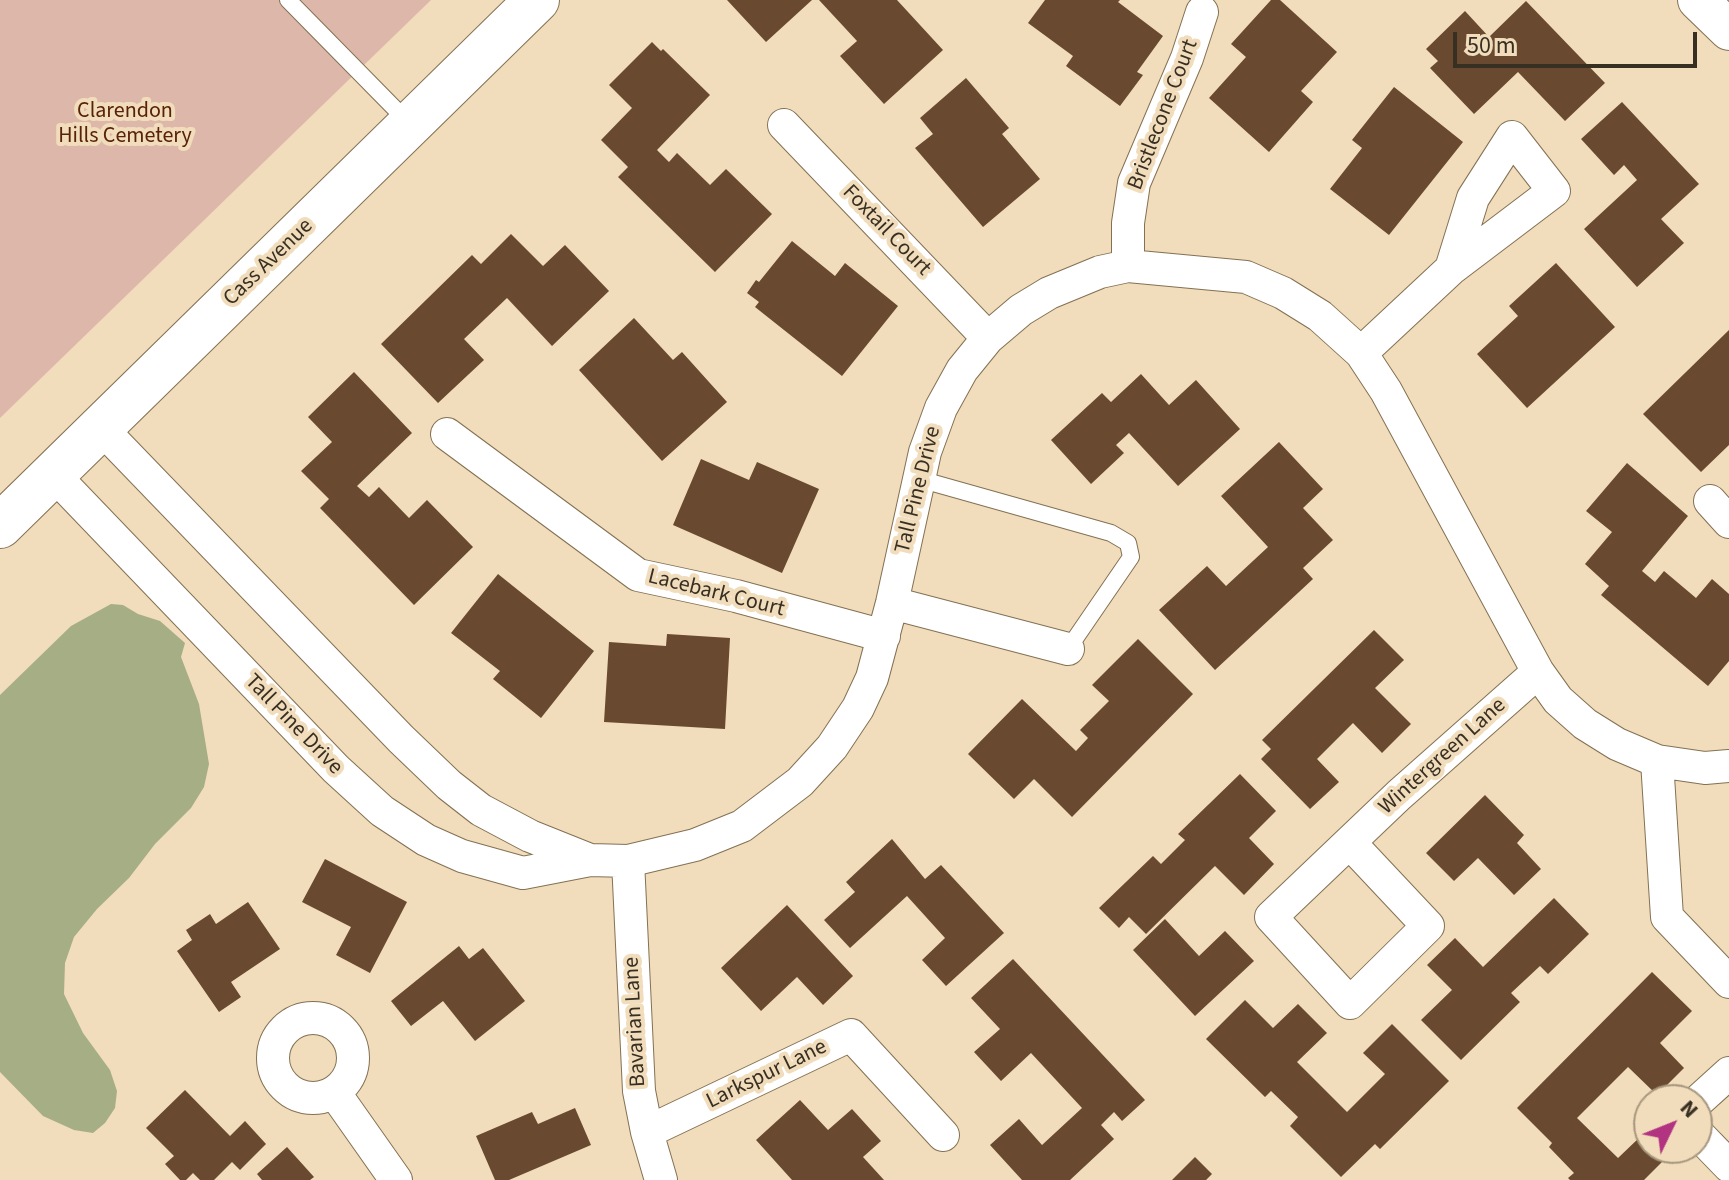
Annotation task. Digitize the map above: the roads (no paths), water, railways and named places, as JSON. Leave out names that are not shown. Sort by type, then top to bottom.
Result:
[{"type":"main road","name":"Cass Avenue","points":[[0,526],[537,0]]},
{"type":"street","points":[[1698,0],[1729,30]]},
{"type":"street","name":"Bristlecone Court","points":[[1128,266],[1128,223],[1134,183],[1187,58],[1201,4]]},
{"type":"street","name":"Foxtail Court","points":[[784,125],[988,338]]},
{"type":"street","name":"Tall Pine Drive","points":[[53,474],[336,769],[382,811],[426,840],[462,856],[523,873],[590,860],[628,861],[717,838],[754,818],[800,782],[832,747],[858,708],[872,678],[925,452],[941,408],[962,370],[988,338],[1021,310],[1049,293],[1081,278],[1128,266],[1246,277],[1283,293],[1320,316],[1361,353],[1386,391],[1538,672],[1558,700],[1585,724],[1617,744],[1657,761],[1705,768],[1729,766]]},
{"type":"street","points":[[1361,353],[1451,269]]},
{"type":"street","name":"Tall Pine Drive","points":[[101,428],[449,785],[481,810],[530,836],[590,860]]},
{"type":"street","name":"Lacebark Court","points":[[447,434],[638,575],[736,596],[884,636]]},
{"type":"street","points":[[892,603],[1068,649]]},
{"type":"street","name":"Wintergreen Lane","points":[[1350,843],[1428,926],[1350,1003],[1271,917],[1350,843],[1538,672]]},
{"type":"street","points":[[1657,761],[1667,917],[1729,982]]},
{"type":"street","name":"Bavarian Lane","points":[[628,861],[639,1091],[661,1180]]},
{"type":"street","name":"Larkspur Lane","points":[[647,1132],[851,1035],[943,1135]]},
{"type":"street","points":[[1713,1088],[1729,1073]]},
{"type":"street","points":[[334,1092],[396,1180]]},
{"type":"street","points":[[1713,1150],[1729,1166]]},
{"type":"lane","points":[[288,0],[410,124]]},
{"type":"lane","points":[[919,479],[1111,533],[1128,543],[1131,557],[1068,649]]},
{"type":"park label","name":"Clarendon Hills Cemetery","points":[[125,124]]}]
